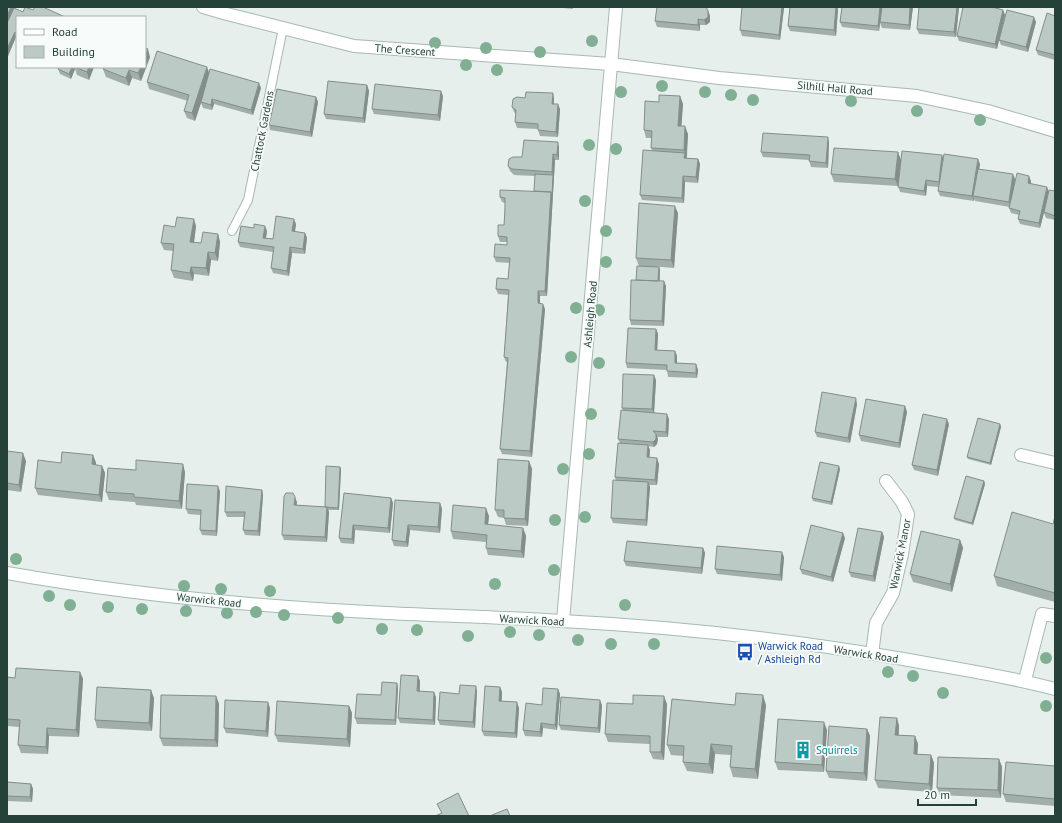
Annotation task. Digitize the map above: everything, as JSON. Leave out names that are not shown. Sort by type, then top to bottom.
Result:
[{"type":"street","name":"The Crescent","points":[[203,7],[354,46],[611,64]]},
{"type":"street","name":"Ashleigh Road","points":[[563,621],[616,7]]},
{"type":"street","name":"Silhill Hall Road","points":[[611,64],[719,78],[917,96],[988,111],[1055,130]]},
{"type":"street","points":[[1021,455],[1055,463]]},
{"type":"street","name":"Warwick Manor","points":[[872,654],[876,623],[893,593],[902,554],[908,514],[902,502],[886,481]]},
{"type":"street","name":"Warwick Road","points":[[7,573],[82,586],[212,600],[385,613],[563,621],[718,633],[872,654],[1025,680],[1055,688]]},
{"type":"street","points":[[1025,680],[1042,614],[1055,616]]},
{"type":"lane","name":"Chattock Gardens","points":[[232,231],[248,200],[283,28]]},
{"type":"building","points":[[7,7],[11,7],[7,16]]},
{"type":"building","points":[[25,7],[33,10],[35,7],[43,7],[63,16],[16,16],[16,32],[7,49],[7,23],[14,8],[23,12]]},
{"type":"building","points":[[657,7],[706,7],[708,17],[704,20],[698,19],[698,25],[655,21]]},
{"type":"building","points":[[742,7],[782,7],[779,35],[740,30]]},
{"type":"building","points":[[790,7],[836,7],[834,30],[788,26]]},
{"type":"building","points":[[842,7],[880,7],[878,26],[840,22]]},
{"type":"building","points":[[882,7],[910,7],[909,25],[880,22]]},
{"type":"building","points":[[919,7],[957,7],[954,32],[917,29]]},
{"type":"building","points":[[963,7],[992,7],[1003,10],[995,44],[957,36]]},
{"type":"building","points":[[1007,10],[1034,17],[1026,47],[999,40]]},
{"type":"building","points":[[1047,13],[1055,16],[1055,55],[1036,50]]},
{"type":"building","points":[[157,51],[207,67],[192,113],[184,111],[189,95],[147,82]]},
{"type":"building","points":[[58,68],[72,68],[69,74]]},
{"type":"building","points":[[77,68],[89,68],[87,72]]},
{"type":"building","points":[[140,68],[138,73],[129,70],[126,78],[103,69]]},
{"type":"building","points":[[210,69],[259,83],[251,110],[212,99],[211,105],[201,102]]},
{"type":"building","points":[[328,81],[367,85],[363,118],[324,114]]},
{"type":"building","points":[[375,84],[441,91],[438,115],[372,109]]},
{"type":"building","points":[[277,89],[316,97],[310,132],[269,125]]},
{"type":"building","points":[[526,92],[553,93],[552,104],[558,104],[556,132],[538,130],[538,124],[515,122],[516,110],[512,107],[513,99],[517,97],[525,98]]},
{"type":"building","points":[[659,95],[680,96],[678,126],[685,126],[684,150],[651,148],[652,131],[644,130],[645,101],[659,102]]},
{"type":"building","points":[[763,133],[828,137],[826,163],[809,161],[810,155],[761,152]]},
{"type":"building","points":[[524,140],[558,142],[557,155],[553,154],[552,172],[512,169],[508,166],[509,159],[513,157],[522,157]]},
{"type":"building","points":[[834,148],[898,152],[895,179],[831,174]]},
{"type":"building","points":[[643,150],[685,153],[684,158],[698,159],[696,177],[683,176],[682,198],[640,195]]},
{"type":"building","points":[[902,151],[942,155],[939,182],[926,180],[924,191],[898,187]]},
{"type":"building","points":[[944,154],[978,159],[972,196],[938,191]]},
{"type":"building","points":[[978,169],[1013,174],[1009,202],[973,196]]},
{"type":"building","points":[[1017,173],[1029,176],[1028,183],[1047,187],[1039,223],[1018,219],[1020,211],[1009,208]]},
{"type":"building","points":[[535,174],[553,175],[552,195],[551,192],[534,191]]},
{"type":"building","points":[[500,190],[551,192],[545,291],[538,291],[538,303],[543,304],[530,451],[500,449],[508,358],[504,357],[509,290],[496,289],[497,278],[508,279],[510,258],[494,257],[495,244],[507,245],[507,237],[498,236],[498,225],[504,225],[505,210],[505,198],[500,197]]},
{"type":"building","points":[[1049,190],[1055,191],[1055,216],[1044,212]]},
{"type":"building","points":[[639,203],[675,206],[671,260],[636,258]]},
{"type":"building","points":[[276,216],[294,219],[292,231],[305,233],[303,249],[290,247],[287,271],[271,268],[274,247],[238,242],[241,226],[254,228],[254,224],[265,226],[263,238],[273,239]]},
{"type":"building","points":[[177,217],[194,219],[190,242],[201,243],[203,232],[218,234],[215,253],[208,252],[206,268],[191,267],[190,273],[171,270],[174,244],[161,243],[164,225],[175,227]]},
{"type":"building","points":[[637,266],[659,267],[658,281],[636,280]]},
{"type":"building","points":[[631,280],[664,281],[662,321],[630,320]]},
{"type":"building","points":[[628,328],[656,329],[655,350],[675,351],[675,363],[696,364],[696,373],[667,371],[667,365],[626,363]]},
{"type":"building","points":[[623,374],[654,375],[652,409],[622,408]]},
{"type":"building","points":[[822,392],[856,398],[848,438],[815,432]]},
{"type":"building","points":[[866,399],[905,406],[899,443],[859,435]]},
{"type":"building","points":[[621,410],[667,414],[666,432],[653,431],[656,434],[656,439],[653,442],[618,439]]},
{"type":"building","points":[[923,414],[947,419],[937,470],[912,465]]},
{"type":"building","points":[[978,418],[1000,424],[990,463],[967,457]]},
{"type":"building","points":[[618,443],[648,445],[647,457],[657,458],[655,480],[615,477]]},
{"type":"building","points":[[7,451],[23,453],[19,485],[7,483]]},
{"type":"building","points":[[62,452],[93,455],[92,464],[102,466],[99,495],[35,488],[38,460],[61,463]]},
{"type":"building","points":[[498,459],[529,461],[525,519],[504,518],[504,510],[495,510]]},
{"type":"building","points":[[136,460],[183,464],[179,501],[134,497],[134,494],[106,492],[108,468],[136,470]]},
{"type":"building","points":[[820,462],[839,466],[831,502],[812,498]]},
{"type":"building","points":[[326,466],[340,467],[338,508],[325,507]]},
{"type":"building","points":[[966,476],[984,481],[972,523],[954,518]]},
{"type":"building","points":[[613,480],[648,482],[646,520],[611,518]]},
{"type":"building","points":[[187,484],[218,486],[216,531],[200,530],[201,510],[186,509]]},
{"type":"building","points":[[226,486],[262,490],[258,531],[243,530],[245,512],[225,512]]},
{"type":"building","points":[[286,493],[293,493],[295,497],[294,505],[327,507],[325,537],[282,535],[284,496]]},
{"type":"building","points":[[344,493],[391,498],[388,528],[353,525],[352,539],[339,538]]},
{"type":"building","points":[[395,500],[440,503],[438,527],[408,525],[406,542],[392,540]]},
{"type":"building","points":[[453,505],[486,508],[485,524],[523,528],[521,551],[486,548],[487,535],[451,531]]},
{"type":"building","points":[[1012,512],[1053,524],[1055,516],[1055,593],[994,576]]},
{"type":"building","points":[[811,525],[843,533],[831,577],[800,569]]},
{"type":"building","points":[[858,528],[882,532],[873,576],[849,572]]},
{"type":"building","points":[[921,531],[960,540],[950,584],[910,574]]},
{"type":"building","points":[[627,541],[703,548],[701,568],[624,561]]},
{"type":"building","points":[[717,546],[782,552],[780,575],[715,569]]},
{"type":"building","points":[[16,668],[80,672],[76,730],[47,728],[46,747],[18,745],[20,720],[7,719],[7,677],[15,678]]},
{"type":"building","points":[[401,675],[418,676],[417,691],[434,692],[433,720],[398,718]]},
{"type":"building","points":[[382,682],[397,683],[395,720],[355,718],[357,694],[381,695]]},
{"type":"building","points":[[460,685],[476,686],[473,722],[438,720],[440,692],[459,694]]},
{"type":"building","points":[[485,686],[500,687],[499,701],[517,702],[515,733],[482,731]]},
{"type":"building","points":[[97,687],[151,690],[149,723],[95,720]]},
{"type":"building","points":[[543,688],[558,689],[555,725],[541,723],[540,732],[523,730],[526,703],[542,705]]},
{"type":"building","points":[[736,693],[763,695],[755,769],[730,767],[732,746],[711,744],[709,764],[683,762],[684,746],[667,745],[672,699],[735,705]]},
{"type":"building","points":[[161,695],[216,696],[215,740],[160,738]]},
{"type":"building","points":[[633,695],[664,696],[661,752],[650,752],[650,736],[605,734],[607,703],[633,704]]},
{"type":"building","points":[[561,697],[600,700],[598,728],[559,725]]},
{"type":"building","points":[[225,700],[268,702],[266,731],[224,728]]},
{"type":"building","points":[[277,701],[349,706],[347,739],[275,735]]},
{"type":"building","points":[[880,717],[897,718],[895,735],[915,736],[914,754],[931,755],[929,784],[875,780]]},
{"type":"building","name":"Squirrels","points":[[778,719],[824,722],[822,765],[775,762]]},
{"type":"building","points":[[829,726],[867,729],[864,773],[826,771]]},
{"type":"building","points":[[938,757],[999,759],[998,790],[937,788]]},
{"type":"building","points":[[1006,762],[1055,766],[1055,799],[1003,794]]},
{"type":"building","points":[[7,782],[31,784],[30,797],[7,796]]},
{"type":"building","points":[[458,793],[469,816],[435,816],[442,813],[437,804]]},
{"type":"building","points":[[507,809],[510,816],[492,815]]},
{"type":"place","name":"Warwick Road / Ashleigh Rd","points":[[745,652]]},
{"type":"place","name":"Squirrels","points":[[803,750]]}]
